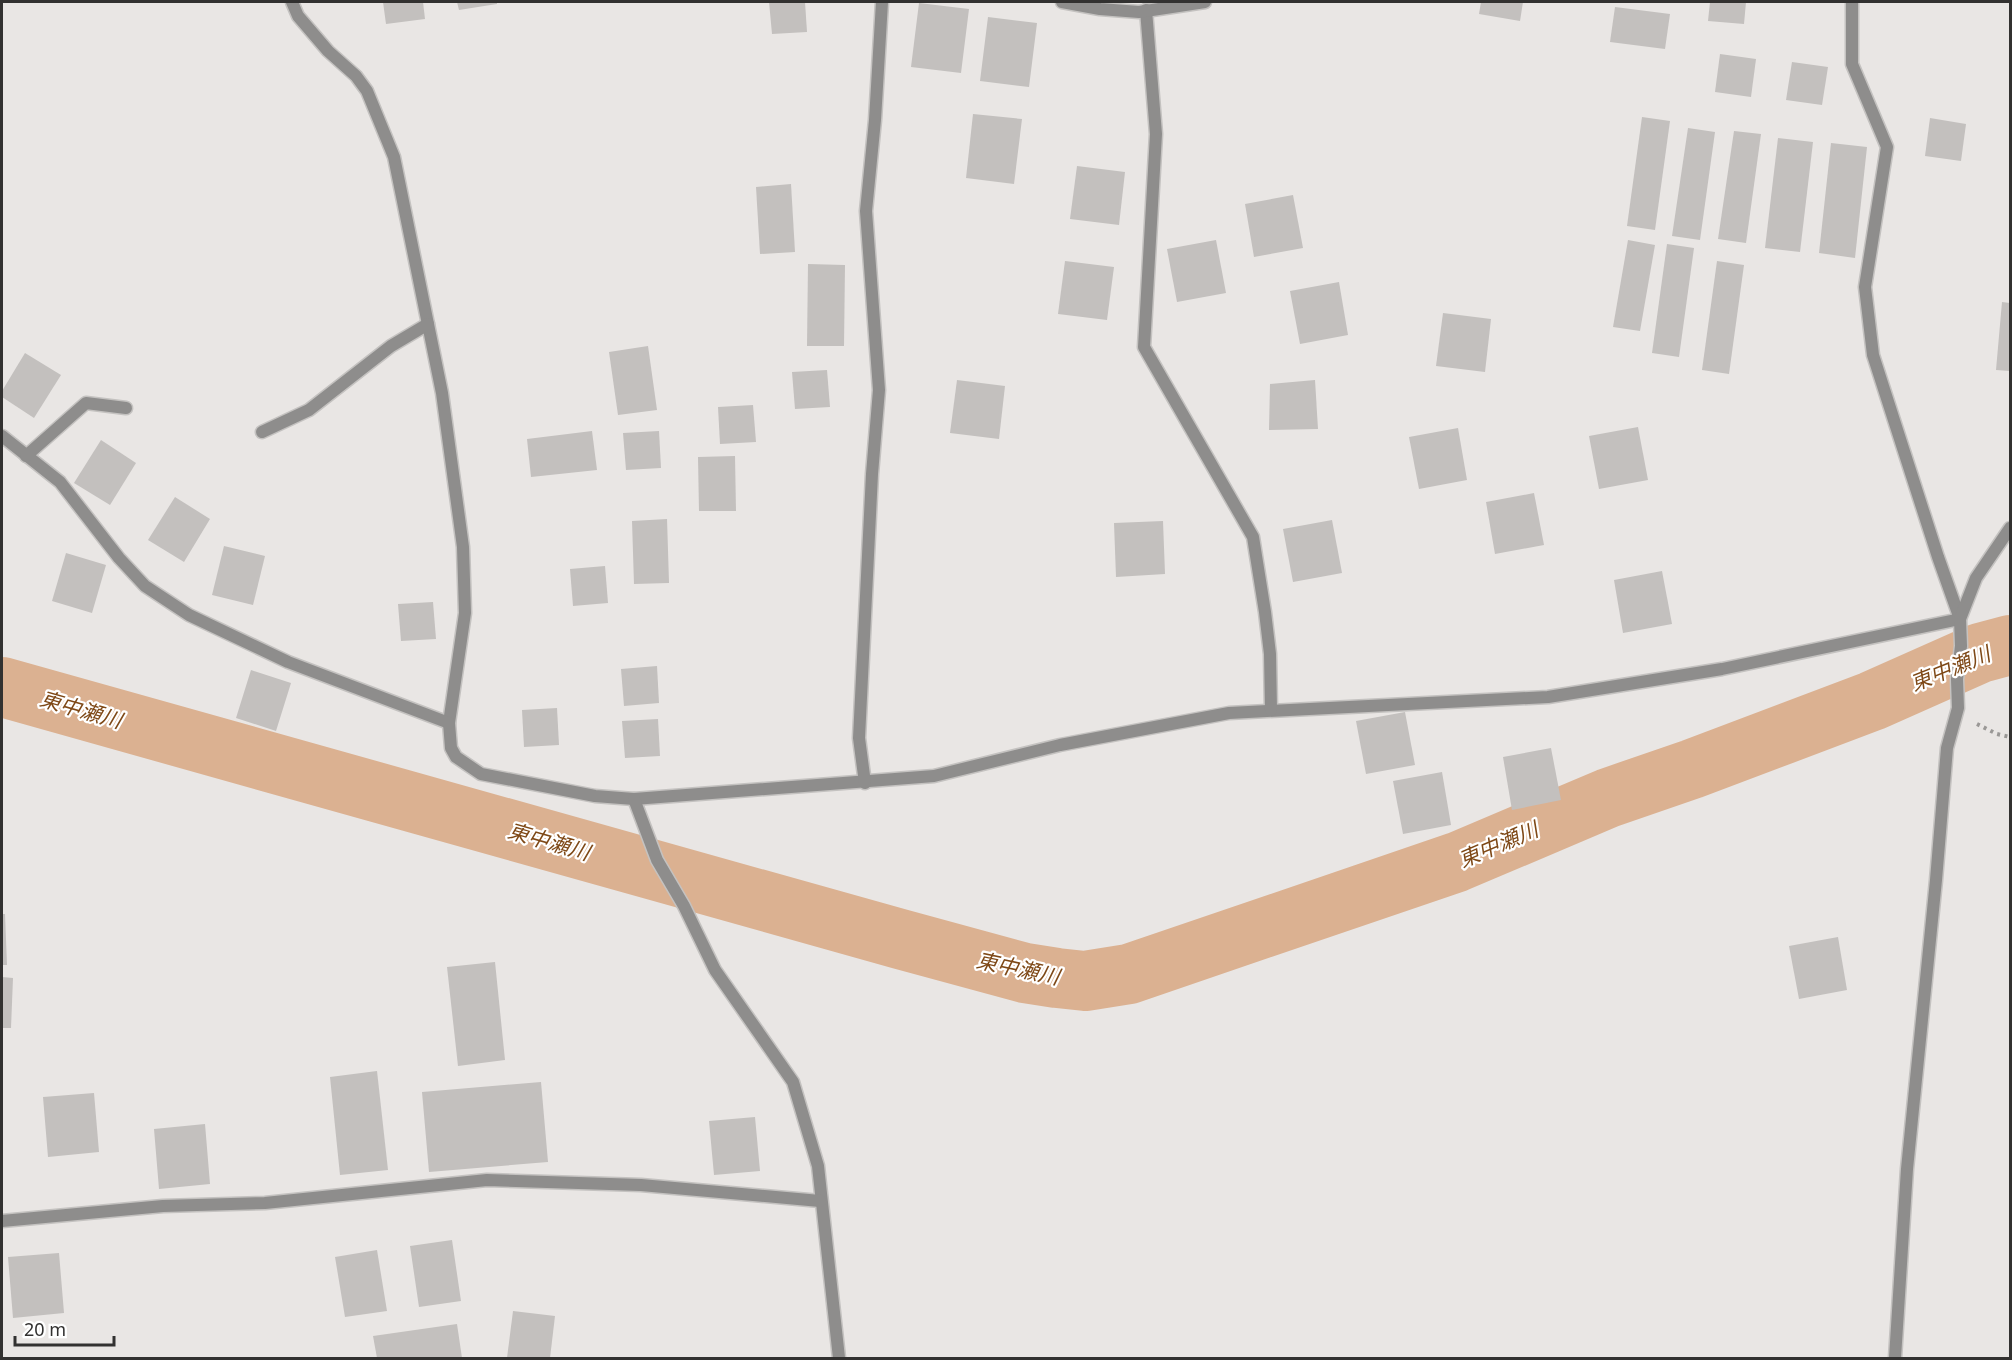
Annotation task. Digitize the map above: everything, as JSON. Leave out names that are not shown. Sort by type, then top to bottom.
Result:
[{"type":"street","points":[[292,2],[298,16],[328,51],[356,76],[367,91],[394,157],[442,393],[463,547],[465,613],[449,723],[451,748],[456,757],[481,774],[595,796],[634,799],[934,776],[1060,745],[1229,713],[1548,697],[1722,669],[1960,619]]},
{"type":"street","points":[[865,783],[859,738],[872,474],[879,390],[866,211],[875,120],[882,2]]},
{"type":"street","points":[[1062,2],[1100,9],[1139,12],[1205,2]]},
{"type":"street","points":[[1852,2],[1852,64],[1887,147],[1864,287],[1873,355],[1960,619],[1961,646],[1957,679],[1958,708],[1947,748],[1907,1169],[1895,1359]]},
{"type":"street","points":[[1146,10],[1156,134],[1144,347],[1253,537],[1270,654],[1271,710]]},
{"type":"street","points":[[262,432],[309,410],[390,345],[428,324]]},
{"type":"street","points":[[26,456],[86,403],[126,408]]},
{"type":"street","points":[[2,436],[60,482],[119,558],[145,586],[189,615],[288,662],[449,723]]},
{"type":"street","points":[[1960,619],[1976,578],[2010,528]]},
{"type":"street","points":[[634,799],[657,861],[715,970],[793,1082],[818,1166],[820,1201],[840,1359]]},
{"type":"street","points":[[2,1221],[163,1206],[265,1203],[487,1180],[641,1185],[820,1201]]},
{"type":"path","points":[[1958,708],[1976,724],[1997,734],[2010,737]]},
{"type":"building","points":[[383,2],[423,2],[425,19],[386,24]]},
{"type":"building","points":[[457,2],[497,2],[497,4],[459,10]]},
{"type":"building","points":[[769,2],[805,2],[807,32],[772,34]]},
{"type":"building","points":[[1481,2],[1523,2],[1520,21],[1479,14]]},
{"type":"building","points":[[1710,2],[1746,2],[1744,24],[1708,21]]},
{"type":"building","points":[[919,3],[969,9],[961,73],[911,67]]},
{"type":"building","points":[[1615,7],[1670,14],[1665,49],[1610,42]]},
{"type":"building","points":[[988,17],[1037,23],[1029,87],[980,81]]},
{"type":"building","points":[[1720,54],[1756,59],[1751,97],[1715,92]]},
{"type":"building","points":[[1792,62],[1828,67],[1822,105],[1786,100]]},
{"type":"building","points":[[973,114],[1022,119],[1014,184],[966,178]]},
{"type":"building","points":[[1642,117],[1670,121],[1655,230],[1627,226]]},
{"type":"building","points":[[1930,118],[1966,124],[1961,161],[1925,156]]},
{"type":"building","points":[[1688,128],[1715,132],[1700,240],[1672,236]]},
{"type":"building","points":[[1734,131],[1761,134],[1746,243],[1718,239]]},
{"type":"building","points":[[1778,138],[1813,142],[1800,252],[1765,248]]},
{"type":"building","points":[[1831,143],[1867,147],[1855,258],[1819,253]]},
{"type":"building","points":[[1077,166],[1125,172],[1119,225],[1070,219]]},
{"type":"building","points":[[791,184],[795,252],[760,254],[756,187]]},
{"type":"building","points":[[1293,195],[1303,248],[1254,257],[1245,204]]},
{"type":"building","points":[[1216,240],[1226,293],[1177,302],[1167,249]]},
{"type":"building","points":[[1628,240],[1655,245],[1640,331],[1613,327]]},
{"type":"building","points":[[1667,244],[1694,248],[1679,357],[1652,353]]},
{"type":"building","points":[[1065,261],[1114,267],[1107,320],[1058,314]]},
{"type":"building","points":[[1717,261],[1744,265],[1729,374],[1702,370]]},
{"type":"building","points":[[808,264],[845,265],[844,346],[807,346]]},
{"type":"building","points":[[1339,282],[1348,335],[1300,344],[1290,291]]},
{"type":"building","points":[[2002,302],[2010,303],[2010,371],[1996,370]]},
{"type":"building","points":[[1443,313],[1491,319],[1485,372],[1436,366]]},
{"type":"building","points":[[648,346],[657,410],[618,415],[609,352]]},
{"type":"building","points":[[25,353],[61,375],[34,418],[2,397],[2,391]]},
{"type":"building","points":[[827,370],[830,407],[795,409],[792,372]]},
{"type":"building","points":[[957,380],[1005,386],[999,439],[950,433]]},
{"type":"building","points":[[1315,380],[1318,429],[1269,430],[1270,384]]},
{"type":"building","points":[[753,405],[756,442],[720,444],[718,407]]},
{"type":"building","points":[[1638,427],[1648,480],[1599,489],[1589,436]]},
{"type":"building","points":[[1458,428],[1467,480],[1419,489],[1409,437]]},
{"type":"building","points":[[592,431],[597,470],[531,477],[527,439]]},
{"type":"building","points":[[659,431],[661,468],[626,470],[623,433]]},
{"type":"building","points":[[101,440],[136,463],[110,505],[74,483]]},
{"type":"building","points":[[735,456],[736,511],[699,511],[698,457]]},
{"type":"building","points":[[1534,493],[1544,545],[1495,554],[1486,502]]},
{"type":"building","points":[[175,497],[210,519],[184,562],[148,540]]},
{"type":"building","points":[[667,519],[669,583],[634,584],[632,521]]},
{"type":"building","points":[[1332,520],[1342,573],[1293,582],[1283,529]]},
{"type":"building","points":[[1163,521],[1165,574],[1116,577],[1114,523]]},
{"type":"building","points":[[224,546],[265,556],[253,605],[212,595]]},
{"type":"building","points":[[66,553],[106,565],[92,613],[52,601]]},
{"type":"building","points":[[605,566],[608,603],[573,606],[570,569]]},
{"type":"building","points":[[1662,571],[1672,624],[1623,633],[1614,580]]},
{"type":"building","points":[[433,602],[436,639],[401,641],[398,604]]},
{"type":"building","points":[[657,666],[659,703],[624,706],[621,669]]},
{"type":"building","points":[[251,670],[291,683],[276,731],[236,718]]},
{"type":"building","points":[[557,708],[559,745],[524,747],[522,710]]},
{"type":"building","points":[[1405,712],[1415,765],[1366,774],[1356,721]]},
{"type":"building","points":[[658,719],[660,756],[625,758],[622,721]]},
{"type":"building","points":[[1551,748],[1561,800],[1512,810],[1503,757]]},
{"type":"building","points":[[1442,772],[1451,825],[1403,834],[1393,781]]},
{"type":"building","points":[[2,914],[5,914],[7,965],[2,965]]},
{"type":"building","points":[[1838,937],[1847,990],[1799,999],[1789,946]]},
{"type":"building","points":[[495,962],[505,1060],[458,1066],[447,967]]},
{"type":"building","points":[[2,977],[13,978],[11,1028],[2,1028]]},
{"type":"building","points":[[377,1071],[388,1170],[340,1175],[330,1077]]},
{"type":"building","points":[[541,1082],[548,1162],[429,1172],[422,1092]]},
{"type":"building","points":[[94,1093],[99,1152],[48,1157],[43,1097]]},
{"type":"building","points":[[755,1117],[760,1171],[714,1175],[709,1121]]},
{"type":"building","points":[[205,1124],[210,1184],[159,1189],[154,1129]]},
{"type":"building","points":[[452,1240],[461,1301],[419,1307],[410,1246]]},
{"type":"building","points":[[377,1250],[387,1311],[345,1317],[335,1257]]},
{"type":"building","points":[[59,1253],[64,1313],[13,1318],[8,1257]]},
{"type":"building","points":[[513,1311],[555,1316],[550,1358],[507,1358]]},
{"type":"building","points":[[457,1324],[462,1358],[377,1358],[373,1336]]},
{"type":"waterway","name":"東中瀬川","points":[[2,687],[1025,973],[1085,981],[1129,974],[1457,862],[1608,798],[1872,701],[1980,653],[2010,645]]}]
